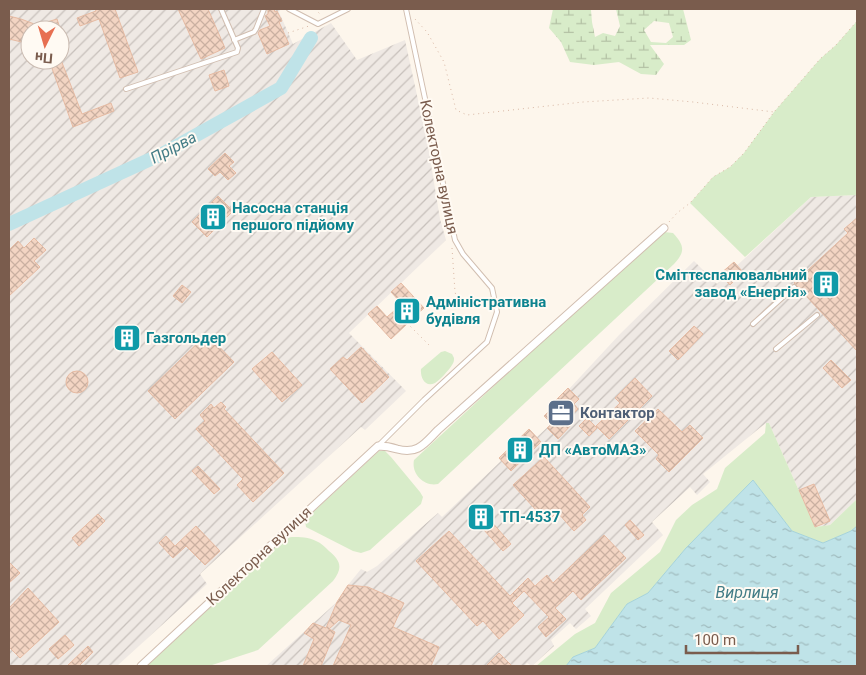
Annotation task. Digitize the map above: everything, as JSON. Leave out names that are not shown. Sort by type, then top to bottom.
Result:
[{"type":"street","points":[[378,446],[407,450],[420,448],[664,228]]},
{"type":"street","name":"Колекторна вулиця","points":[[141,666],[378,446]]},
{"type":"lane","points":[[126,89],[237,52],[238,50],[221,9]]},
{"type":"lane","points":[[234,40],[254,32],[264,9]]},
{"type":"lane","points":[[289,9],[318,24],[348,9]]},
{"type":"lane","name":"Колекторна вулиця","points":[[378,446],[424,400],[487,342],[497,312],[492,288],[463,254],[455,240],[406,9]]},
{"type":"lane","points":[[753,324],[794,287]]},
{"type":"lane","points":[[776,349],[817,315]]},
{"type":"path","points":[[315,9],[327,20]]},
{"type":"path","points":[[406,9],[427,32],[444,62],[456,110],[467,115],[583,102],[649,98],[774,112]]},
{"type":"path","points":[[664,228],[713,177],[730,167],[744,153],[774,112],[820,59],[857,21]]},
{"type":"path","points":[[288,33],[318,24]]},
{"type":"path","points":[[455,240],[452,248],[455,292],[459,306]]},
{"type":"path","points":[[407,323],[429,345]]},
{"type":"shaded area","points":[[9,9],[281,9],[279,12],[293,44],[331,23],[357,60],[405,40],[428,146],[440,219],[446,240],[349,333],[406,391],[365,430],[361,427],[200,574],[207,584],[117,666],[9,666]]},
{"type":"shaded area","points":[[857,195],[857,499],[830,525],[815,527],[769,423],[766,423],[703,474],[710,482],[697,495],[690,487],[652,522],[663,535],[585,609],[591,616],[576,629],[570,623],[551,640],[554,646],[532,666],[527,663],[524,666],[266,666],[337,602],[361,569],[367,572],[377,566],[438,513],[442,517],[501,461],[499,458],[529,429],[537,437],[551,424],[544,416],[560,404],[556,400],[694,261],[717,284],[811,197]]},
{"type":"green space","points":[[553,9],[593,9],[591,10],[595,37],[603,33],[615,36],[620,26],[616,9],[683,9],[691,40],[684,45],[650,45],[664,64],[656,75],[641,74],[619,62],[594,65],[570,62],[561,42],[549,28]],"holes":[[[654,21],[669,23],[673,37],[666,43],[651,42],[644,30]]]},
{"type":"green space","points":[[857,21],[857,195],[811,197],[745,257],[690,203],[713,177],[730,167],[744,153],[774,112],[820,59],[836,45]]},
{"type":"green space","points":[[664,232],[673,233],[682,248],[682,252],[674,264],[438,484],[423,481],[417,475],[414,460],[651,241]]},
{"type":"green space","points":[[445,351],[452,354],[454,358],[453,364],[437,382],[426,383],[422,378],[421,369],[441,352]]},
{"type":"green space","points":[[766,423],[769,423],[815,527],[830,525],[857,499],[857,526],[851,531],[823,543],[792,531],[753,480],[686,548],[648,593],[627,604],[595,648],[573,657],[566,666],[536,666],[575,634],[595,623],[611,593],[660,552],[676,520],[692,505],[717,489],[725,468],[765,433]]},
{"type":"green space","points":[[379,451],[385,451],[391,457],[420,492],[423,497],[421,504],[370,550],[361,553],[353,551],[306,527],[305,520]]},
{"type":"green space","points":[[284,538],[310,539],[321,544],[338,561],[338,572],[333,581],[258,650],[209,666],[147,666]]},
{"type":"water","name":"Вирлиця","points":[[753,480],[792,531],[823,543],[851,531],[857,526],[857,666],[566,666],[573,657],[595,648],[627,604],[648,593],[686,548]]},
{"type":"building","points":[[95,9],[115,9],[138,72],[120,78],[99,19],[80,26],[77,18],[96,11]]},
{"type":"building","points":[[178,9],[208,9],[225,48],[201,59]]},
{"type":"building","points":[[274,9],[275,12],[277,11],[282,21],[279,22],[289,44],[267,54],[258,33],[260,30],[270,26],[265,16],[268,14],[268,10]]},
{"type":"building","points":[[9,16],[24,20],[20,20],[20,42],[9,39]]},
{"type":"building","points":[[53,70],[65,70],[82,114],[111,103],[114,111],[73,127]]},
{"type":"building","points":[[224,70],[229,86],[215,91],[209,75]]},
{"type":"building","points":[[225,153],[234,162],[229,166],[236,173],[228,180],[220,172],[215,176],[208,169]]},
{"type":"building","name":"Насосна станція першого підйому","points":[[218,196],[233,211],[207,237],[192,222]]},
{"type":"building","name":"Сміттєспалювальний завод «Енергія»","points":[[857,218],[857,351],[794,283],[848,233],[844,229]]},
{"type":"building","points":[[34,238],[46,250],[34,261],[40,267],[9,296],[9,250],[18,241],[24,248]]},
{"type":"building","points":[[734,262],[743,272],[730,285],[720,274]]},
{"type":"building","name":"Адміністративна будівля","points":[[401,283],[424,308],[391,339],[368,314],[377,306],[387,317],[402,304],[391,292]]},
{"type":"building","points":[[182,285],[191,292],[182,303],[173,296]]},
{"type":"building","points":[[694,326],[703,334],[678,360],[669,351]]},
{"type":"building","name":"Газгольдер","points":[[123,327],[131,327],[138,334],[138,342],[131,349],[123,349],[116,342],[116,334]]},
{"type":"building","points":[[207,334],[234,362],[175,419],[148,391]]},
{"type":"building","points":[[361,347],[389,377],[362,403],[330,369],[343,357],[347,360]]},
{"type":"building","points":[[272,352],[302,385],[282,402],[252,369]]},
{"type":"building","points":[[831,360],[851,380],[842,388],[823,368]]},
{"type":"building","points":[[73,371],[81,371],[88,378],[88,386],[81,393],[73,393],[66,386],[66,378]]},
{"type":"building","points":[[635,378],[652,396],[609,439],[596,426],[620,403],[615,398]]},
{"type":"building","name":"Контактор","points":[[568,388],[579,399],[574,404],[578,409],[567,419],[572,424],[558,439],[547,428],[552,424],[544,416],[558,402],[556,400]]},
{"type":"building","points":[[221,402],[226,407],[224,409],[284,473],[253,502],[237,485],[243,479],[196,429],[205,421],[200,415],[211,404],[214,408]]},
{"type":"building","points":[[658,409],[682,432],[690,425],[703,438],[669,472],[656,459],[659,455],[635,431]]},
{"type":"building","points":[[587,418],[597,428],[589,436],[579,426]]},
{"type":"building","name":"ДП «АвтоМАЗ»","points":[[529,429],[541,442],[511,471],[499,458]]},
{"type":"building","points":[[544,457],[590,507],[582,515],[586,520],[574,531],[557,512],[547,522],[513,485]]},
{"type":"building","points":[[198,466],[220,489],[214,494],[192,471]]},
{"type":"building","points":[[814,484],[830,521],[815,527],[799,490]]},
{"type":"building","points":[[98,514],[105,521],[79,546],[72,538]]},
{"type":"building","points":[[630,520],[644,535],[638,540],[625,525]]},
{"type":"building","points":[[491,521],[511,544],[503,551],[483,529]]},
{"type":"building","points":[[196,526],[220,551],[205,565],[186,546],[173,558],[159,543],[166,536],[175,546]]},
{"type":"building","points":[[449,531],[510,596],[528,578],[535,586],[547,575],[553,583],[604,535],[626,558],[581,600],[573,591],[555,608],[566,619],[546,637],[538,627],[549,617],[524,591],[512,603],[524,615],[499,639],[483,621],[477,626],[416,561]]},
{"type":"building","points":[[9,562],[20,573],[9,583]]},
{"type":"building","points":[[348,585],[368,587],[404,603],[393,627],[439,647],[431,666],[333,666],[351,625],[339,620],[329,629],[335,632],[321,666],[303,666],[314,639],[304,633],[313,623],[326,628],[337,602]]},
{"type":"building","points":[[28,588],[59,622],[20,658],[9,647],[9,608]]},
{"type":"building","points":[[65,635],[74,645],[58,659],[49,649]]},
{"type":"building","points":[[88,646],[93,652],[79,666],[67,666]]},
{"type":"building","points":[[499,653],[512,666],[486,666]]},
{"type":"waterway","name":"Прірва","points":[[9,224],[164,153],[281,88],[311,38]]},
{"type":"place","name":"Насосна станція першого підйому","points":[[213,217]]},
{"type":"place","name":"Сміттєспалювальний завод «Енергія»","points":[[826,284]]},
{"type":"place","name":"Адміністративна будівля","points":[[407,311]]},
{"type":"place","name":"Газгольдер","points":[[127,338]]},
{"type":"place","name":"Контактор","points":[[561,413]]},
{"type":"place","name":"ДП «АвтоМАЗ»","points":[[520,450]]},
{"type":"place","name":"ТП-4537","points":[[481,517]]}]
